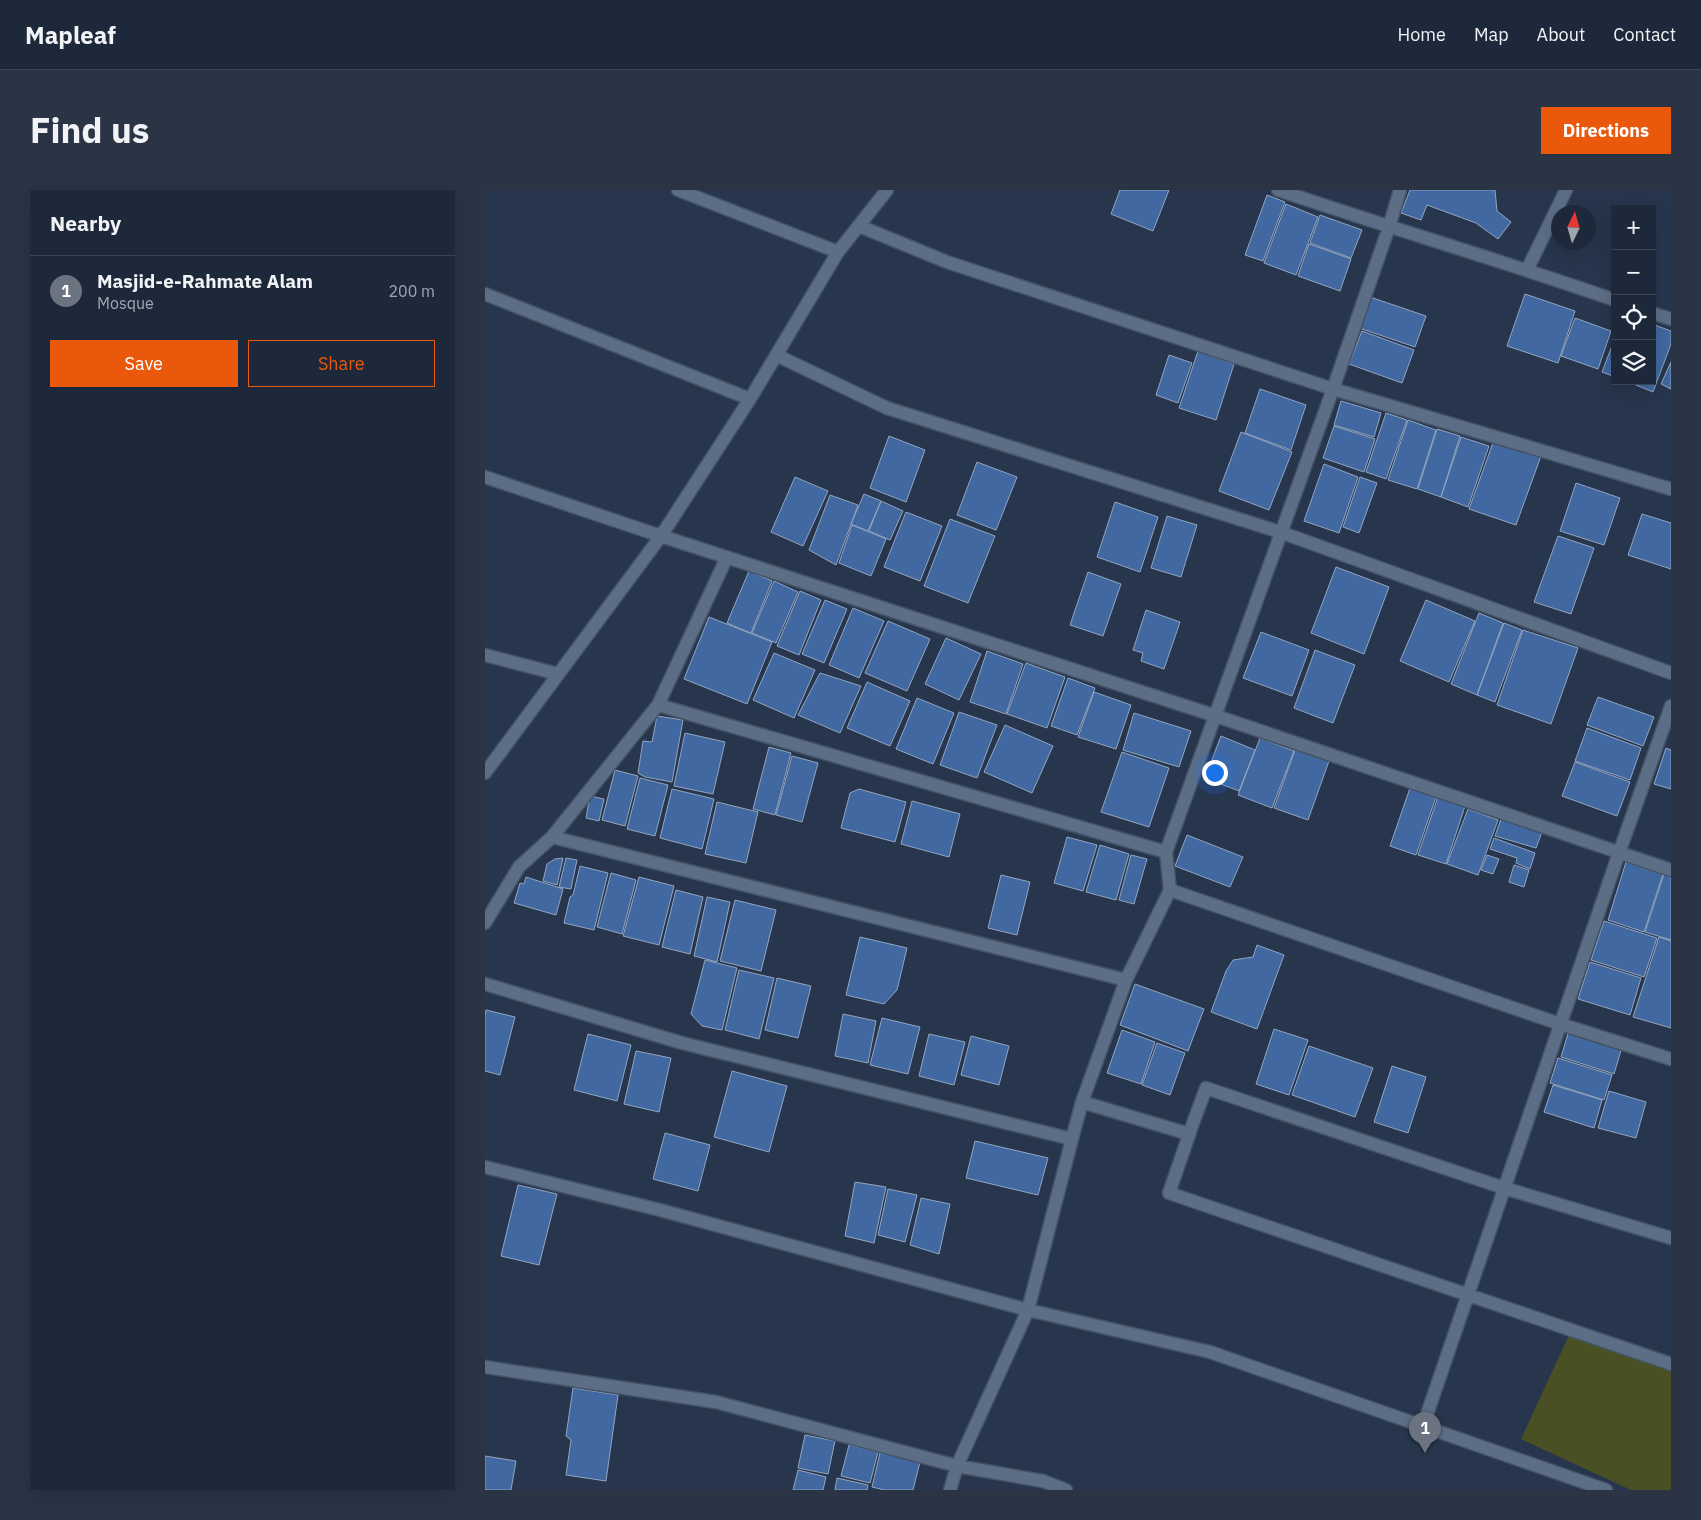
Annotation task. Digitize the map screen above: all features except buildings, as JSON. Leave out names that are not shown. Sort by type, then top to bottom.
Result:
[{"type":"street","points":[[678,190],[838,252]]},
{"type":"street","points":[[485,773],[661,536],[750,399],[838,252],[887,190]]},
{"type":"street","points":[[1278,190],[1611,299]]},
{"type":"street","points":[[950,1490],[957,1466],[1027,1310],[1081,1102],[1126,980],[1170,890],[1166,852],[1333,389],[1400,190]]},
{"type":"street","points":[[1527,270],[1566,190]]},
{"type":"street","points":[[859,226],[947,262],[1333,389],[1671,489]]},
{"type":"street","points":[[485,294],[750,399]]},
{"type":"street","points":[[1656,314],[1671,319]]},
{"type":"street","points":[[776,356],[887,408],[1280,532],[1671,673]]},
{"type":"street","points":[[485,476],[661,536],[1216,716],[1671,870]]},
{"type":"street","points":[[485,923],[519,867],[552,837],[658,705],[727,557]]},
{"type":"street","points":[[485,655],[558,674]]},
{"type":"street","points":[[658,705],[1166,852]]},
{"type":"street","points":[[1423,1426],[1619,852],[1671,706]]},
{"type":"street","points":[[552,837],[1126,980]]},
{"type":"street","points":[[1170,890],[1560,1024],[1671,1059]]},
{"type":"street","points":[[485,984],[682,1043],[1072,1139]]},
{"type":"street","points":[[1671,1238],[1504,1188],[1206,1088],[1169,1193],[1671,1364]]},
{"type":"street","points":[[1081,1102],[1189,1134],[1190,1132]]},
{"type":"street","points":[[485,1167],[661,1210],[1027,1310],[1210,1352],[1606,1490]]},
{"type":"street","points":[[485,1368],[716,1402],[957,1466],[1066,1490]]},
{"type":"green space","points":[[1571,1331],[1671,1368],[1671,1490],[1631,1490],[1521,1439]]},
{"type":"place","name":"Masjid-e-Rahmate Alam","points":[[1425,1453]]}]
